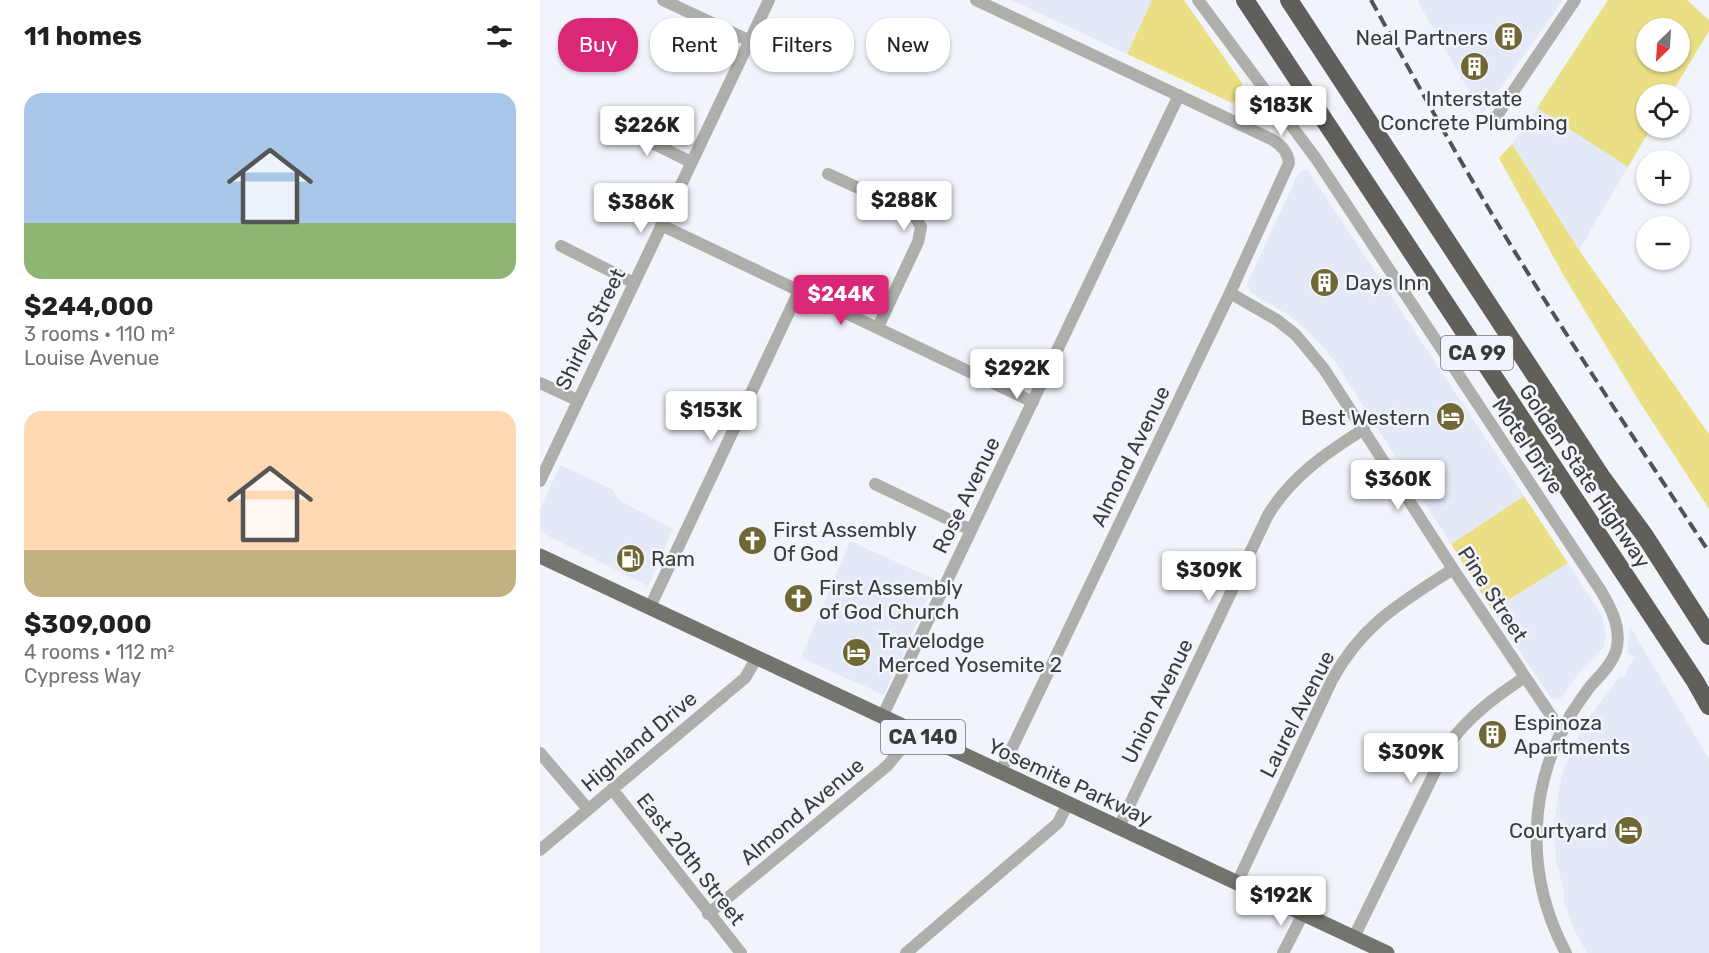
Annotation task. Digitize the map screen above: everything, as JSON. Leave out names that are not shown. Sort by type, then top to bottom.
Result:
[{"type":"highway","name":"Golden State Highway","points":[[1245,0],[1695,681],[1709,706]]},
{"type":"highway","name":"Golden State Highway","points":[[1289,0],[1601,476],[1645,536],[1709,636]]},
{"type":"main road","name":"Yosemite Parkway","points":[[540,556],[1387,953]]},
{"type":"street","points":[[663,0],[750,41]]},
{"type":"street","name":"Shirley Street","points":[[761,18],[769,0]]},
{"type":"street","points":[[976,0],[1236,122],[1269,96]]},
{"type":"street","name":"Motel Drive","points":[[1198,0],[1330,179],[1613,612],[1618,638],[1613,659],[1581,698],[1562,732],[1547,765],[1537,815],[1538,874],[1550,918],[1566,953]]},
{"type":"street","points":[[1494,120],[1575,0]]},
{"type":"street","name":"Shirley Street","points":[[540,481],[750,41]]},
{"type":"street","name":"Rose Avenue","points":[[882,717],[1179,95]]},
{"type":"street","name":"Almond Avenue","points":[[1000,773],[1288,169],[1288,155],[1277,142],[1236,122]]},
{"type":"street","points":[[616,125],[691,162]]},
{"type":"street","points":[[828,174],[913,213],[921,227],[918,242],[878,327]]},
{"type":"street","points":[[661,225],[800,289],[1033,402]]},
{"type":"street","points":[[561,246],[634,283]]},
{"type":"street","points":[[650,607],[800,289]]},
{"type":"street","name":"Pine Street","points":[[1230,293],[1272,316],[1296,335],[1324,369],[1562,732]]},
{"type":"street","points":[[540,383],[577,400]]},
{"type":"street","name":"Union Avenue","points":[[1119,827],[1272,509],[1288,487],[1309,466],[1364,429]]},
{"type":"street","points":[[875,484],[971,530]]},
{"type":"street","name":"Laurel Avenue","points":[[1237,883],[1332,680],[1347,656],[1384,615],[1453,569]]},
{"type":"street","name":"Highland Drive","points":[[540,850],[745,678],[757,657]]},
{"type":"street","points":[[1354,938],[1448,745],[1469,718],[1525,677]]},
{"type":"street","name":"Almond Avenue","points":[[708,914],[887,766],[902,748],[910,730]]},
{"type":"street","points":[[540,753],[588,809]]},
{"type":"street","name":"East 20th Street","points":[[612,789],[708,914],[741,953]]},
{"type":"street","points":[[906,953],[1058,824],[1068,803]]},
{"type":"street","points":[[1283,953],[1303,914]]},
{"type":"shaded area","points":[[1011,0],[1152,0],[1127,54]]},
{"type":"shaded area","points":[[1152,0],[1184,0],[1242,83],[1240,95],[1235,101],[1232,103],[1127,54]]},
{"type":"shaded area","points":[[1417,0],[1563,0],[1482,114]]},
{"type":"shaded area","points":[[1608,0],[1687,0],[1709,20],[1709,31],[1690,62],[1690,18],[1636,18],[1636,72],[1684,72],[1677,84],[1636,84],[1636,138],[1645,138],[1628,167],[1537,108]]},
{"type":"shaded area","points":[[1537,108],[1628,167],[1579,250],[1512,144]]},
{"type":"shaded area","points":[[1512,144],[1579,250],[1709,434],[1709,509],[1639,401],[1564,276],[1499,158]]},
{"type":"shaded area","points":[[1308,170],[1524,496],[1451,544],[1334,360],[1311,334],[1290,316],[1250,292],[1247,284],[1298,174]]},
{"type":"shaded area","points":[[560,465],[612,489],[619,500],[673,529],[648,586],[540,532],[540,509]]},
{"type":"shaded area","points":[[1524,496],[1568,563],[1492,610],[1451,544]]},
{"type":"shaded area","points":[[850,541],[936,580],[884,695],[801,658]]},
{"type":"shaded area","points":[[1568,563],[1602,616],[1606,634],[1603,648],[1581,670],[1561,698],[1556,700],[1551,698],[1492,610]]},
{"type":"shaded area","points":[[1630,627],[1709,759],[1709,953],[1587,953],[1573,928],[1563,898],[1565,895],[1556,860],[1554,822],[1562,773],[1585,723],[1619,677],[1623,678],[1635,657],[1627,653]]},
{"type":"railway","points":[[1371,0],[1510,244],[1709,552]]},
{"type":"place","name":"Neal Partners","points":[[1509,37]]},
{"type":"place","name":"Interstate Concrete Plumbing","points":[[1474,67]]},
{"type":"place","name":"Days Inn","points":[[1324,282]]},
{"type":"place","name":"Best Western","points":[[1451,417]]},
{"type":"place","name":"First Assembly Of God","points":[[752,541]]},
{"type":"place","name":"Ram","points":[[630,558]]},
{"type":"place","name":"First Assembly of God Church","points":[[798,599]]},
{"type":"place","name":"Travelodge Merced Yosemite 2","points":[[857,652]]},
{"type":"place","name":"Espinoza Apartments","points":[[1493,734]]},
{"type":"place","name":"Courtyard","points":[[1628,830]]}]
